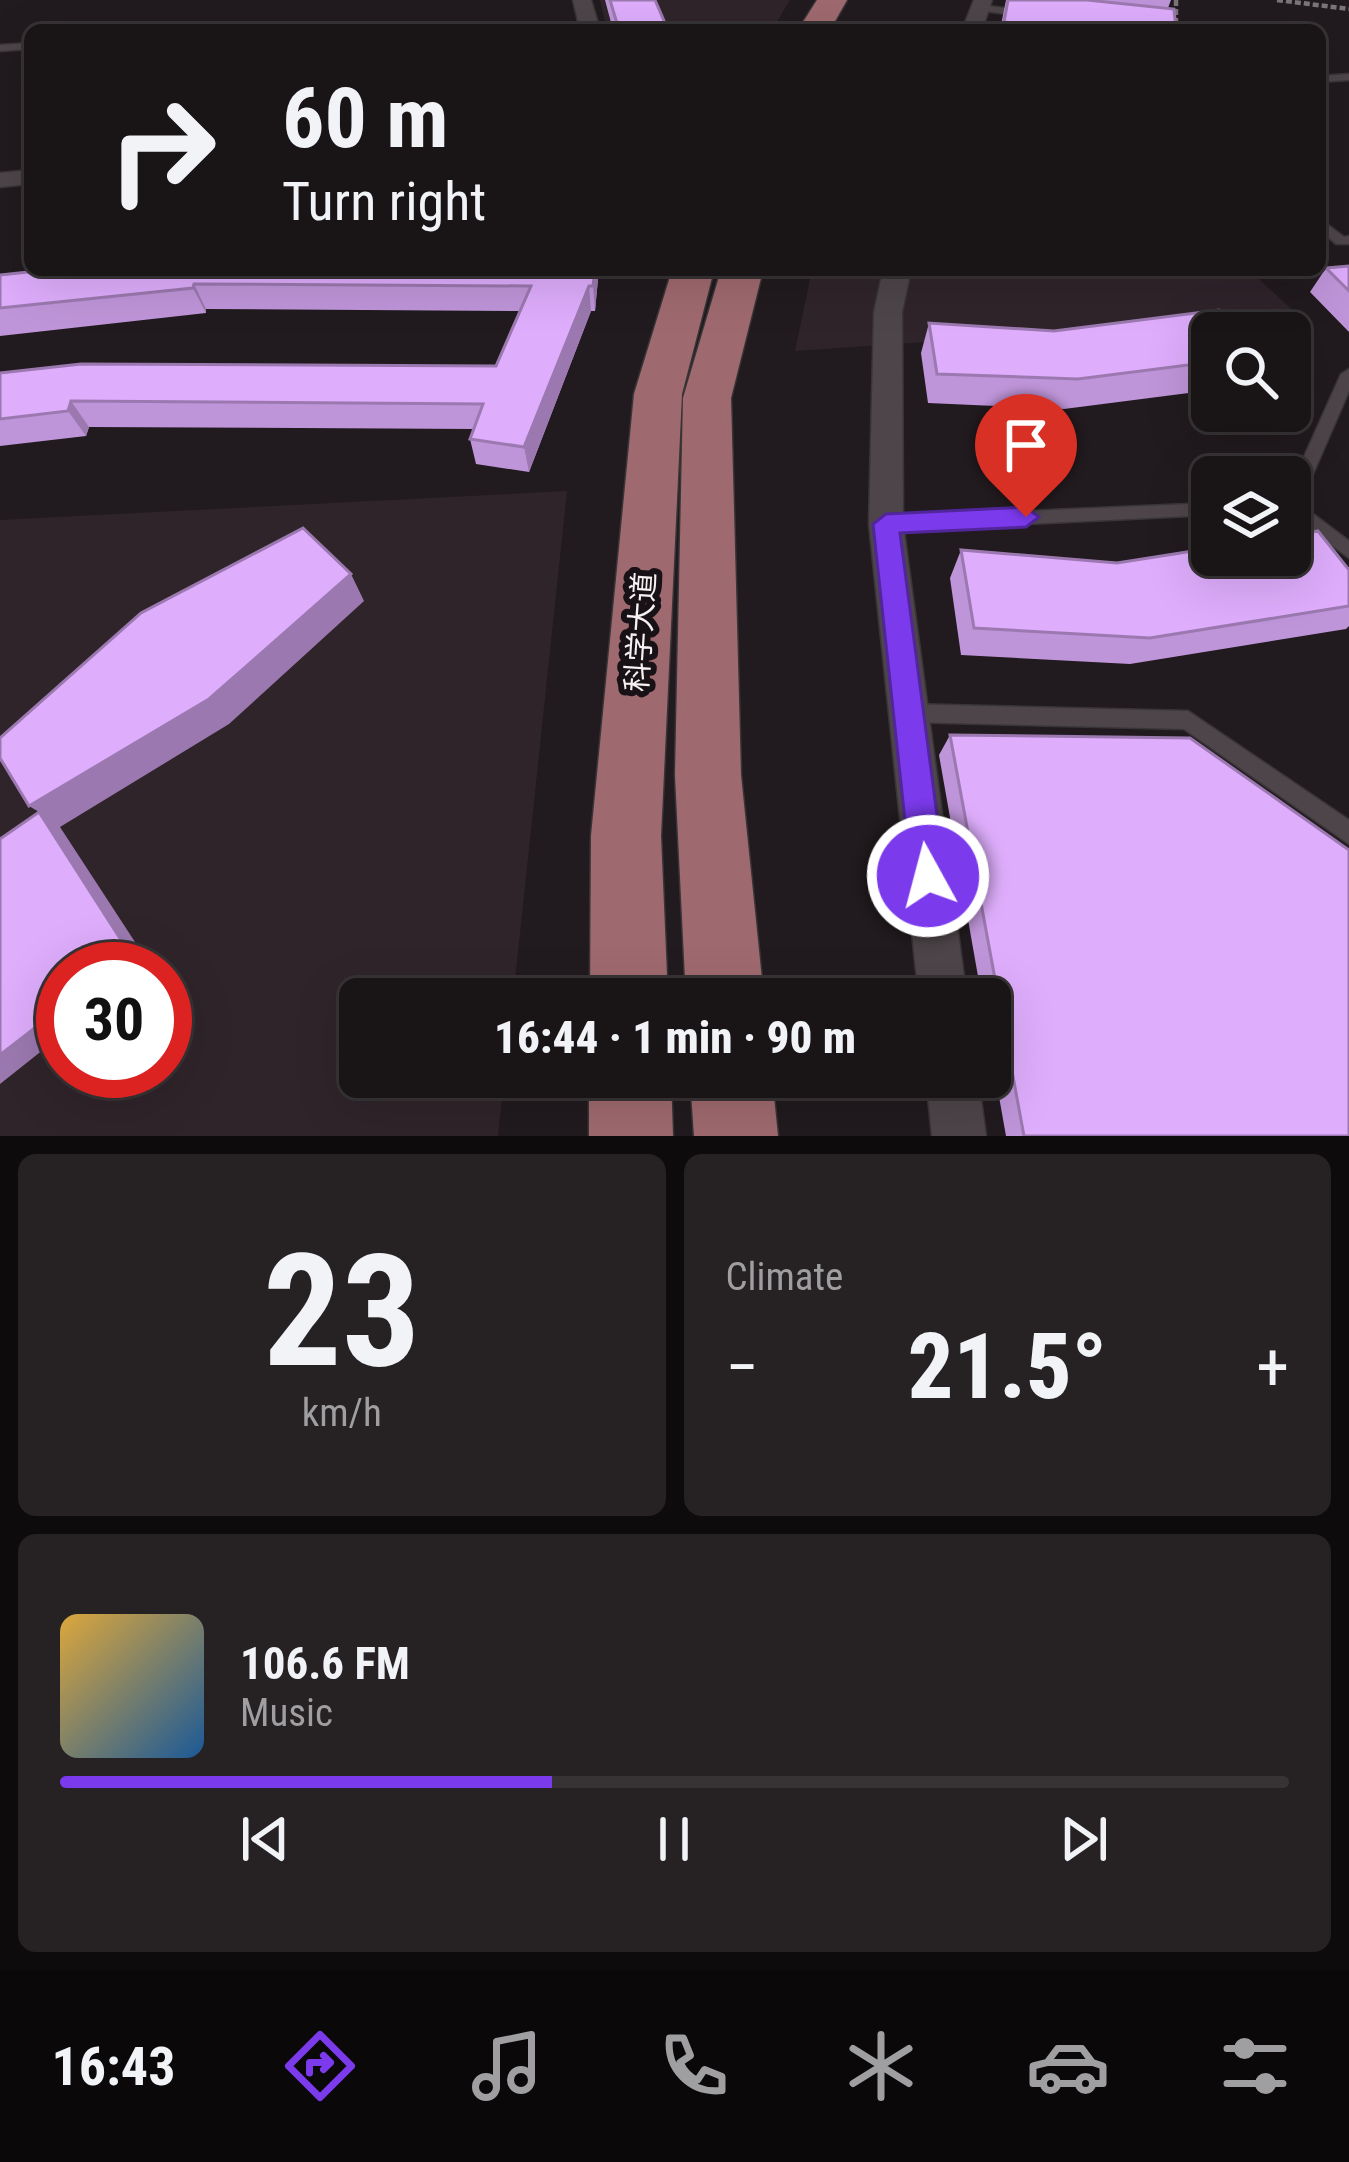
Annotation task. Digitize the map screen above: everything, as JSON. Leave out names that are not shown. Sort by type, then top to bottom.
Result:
[{"type":"main road","name":"科学大道","points":[[629,978],[626,836],[658,394],[691,276]]},
{"type":"main road","name":"科学大道","points":[[723,978],[708,776],[707,398],[740,276]]},
{"type":"main road","points":[[630,1098],[631,1136]]},
{"type":"main road","points":[[733,1098],[736,1136]]},
{"type":"street","points":[[897,276],[888,312],[886,524],[940,978]]},
{"type":"street","points":[[954,1098],[959,1136]]},
{"type":"lane","points":[[982,4],[1050,16]]},
{"type":"lane","points":[[1311,460],[1349,374]]},
{"type":"lane","points":[[886,524],[1191,509]]},
{"type":"lane","points":[[1311,521],[1349,550]]},
{"type":"lane","points":[[908,713],[1188,720],[1349,832]]},
{"type":"path","points":[[1277,0],[1349,9]]},
{"type":"shaded area","points":[[600,0],[790,0],[776,24],[606,24]]},
{"type":"shaded area","points":[[811,276],[1256,276],[1295,312],[1191,312],[1191,324],[795,351]]},
{"type":"shaded area","points":[[567,491],[515,978],[339,978],[339,1098],[502,1098],[498,1136],[0,1136],[0,520]]},
{"type":"building","points":[[610,0],[655,0],[665,24],[617,24]]},
{"type":"building","points":[[1008,0],[1087,0],[1174,9],[1175,24],[1023,24],[1004,22]]},
{"type":"building","points":[[1349,266],[1349,291],[1326,268]]},
{"type":"building","points":[[0,275],[594,276],[524,447],[470,439],[483,404],[71,401],[68,411],[0,419],[0,373],[81,364],[496,366],[531,286],[194,284],[193,288],[0,308]]},
{"type":"building","points":[[1191,314],[1191,365],[1078,379],[937,374],[929,323],[1054,331]]},
{"type":"building","points":[[303,528],[351,574],[209,699],[29,806],[0,758],[0,738],[141,613]]},
{"type":"building","points":[[1318,531],[1349,570],[1349,606],[1150,638],[974,628],[961,550],[1117,563],[1191,551],[1191,576],[1311,576],[1311,532]]},
{"type":"building","points":[[950,735],[1190,738],[1349,850],[1349,1136],[1024,1136],[1011,1066],[1011,978],[995,978]]},
{"type":"building","points":[[39,812],[122,942],[36,942],[36,1027],[0,1055],[0,839]]},
{"type":"route","points":[[928,876],[886,524],[1026,517]]}]
